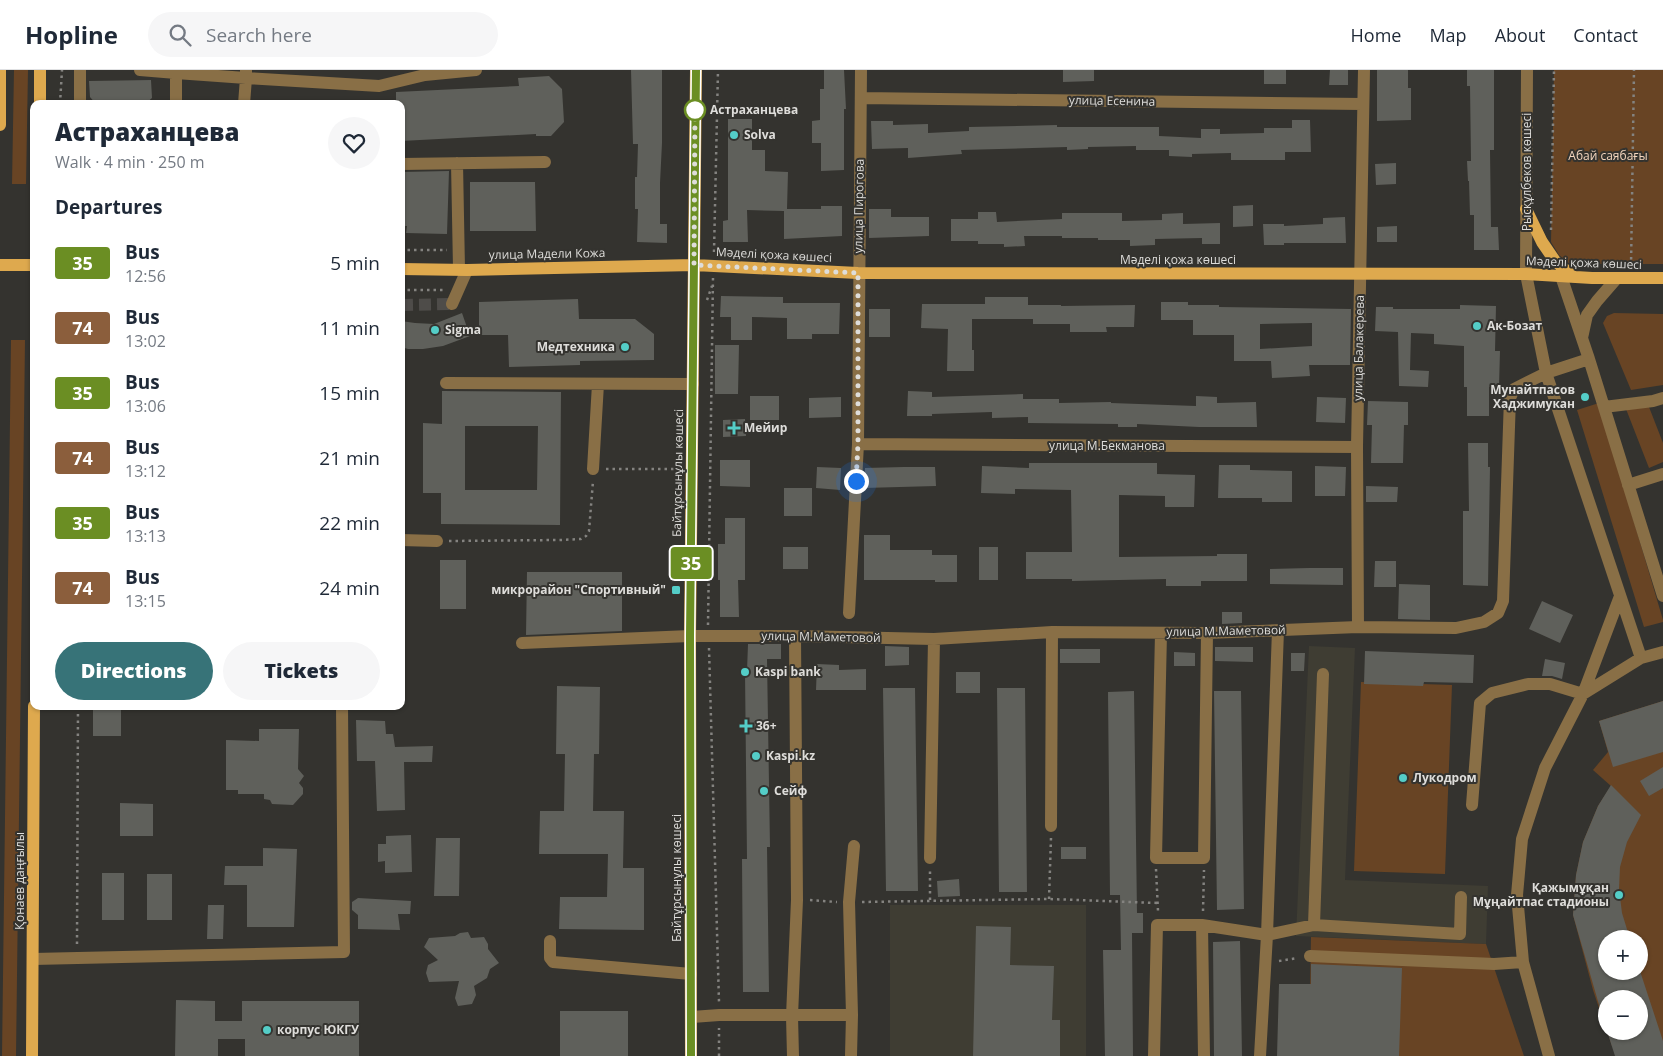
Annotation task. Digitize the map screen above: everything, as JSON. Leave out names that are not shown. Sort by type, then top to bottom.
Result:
[{"type":"main road","points":[[0,70],[0,126]]},
{"type":"main road","points":[[40,70],[40,100]]},
{"type":"main road","name":"Байтұрсынұлы көшесі","points":[[691,1056],[690,636],[696,70]]},
{"type":"main road","points":[[1526,209],[1542,242],[1555,261],[1574,277]]},
{"type":"main road","points":[[0,265],[30,265]]},
{"type":"main road","name":"улица Мадели Кожа","points":[[405,269],[694,265]]},
{"type":"main road","name":"Мәделі қожа көшесі","points":[[694,265],[858,273],[1526,274],[1574,277],[1663,278]]},
{"type":"main road","name":"Қонаев даңғылы","points":[[32,1056],[34,710]]},
{"type":"street","points":[[80,70],[80,100]]},
{"type":"street","points":[[140,70],[176,74],[246,74],[379,86],[425,76],[476,70]]},
{"type":"street","name":"улица Пирогова","points":[[849,613],[858,444],[861,70]]},
{"type":"street","name":"улица Балакерева","points":[[1358,627],[1357,448],[1364,70]]},
{"type":"street","name":"Рысқұлбеков көшесі","points":[[1527,70],[1526,274],[1546,373],[1640,658]]},
{"type":"street","points":[[176,74],[176,100]]},
{"type":"street","points":[[244,100],[246,74]]},
{"type":"street","name":"улица Есенина","points":[[861,98],[1363,104]]},
{"type":"street","points":[[405,164],[545,162]]},
{"type":"street","points":[[452,304],[458,290],[463,269],[458,250],[456,163]]},
{"type":"street","points":[[1561,276],[1663,596]]},
{"type":"street","points":[[1582,338],[1587,315],[1617,278]]},
{"type":"street","name":"улица М.Маметовой","points":[[522,642],[690,636],[934,639],[1052,632],[1207,633],[1358,627],[1456,628],[1484,622],[1498,613],[1503,600],[1510,398],[1514,389],[1546,373],[1589,359]]},
{"type":"street","points":[[446,383],[692,384]]},
{"type":"street","points":[[593,469],[598,384]]},
{"type":"street","points":[[1604,407],[1663,398]]},
{"type":"street","name":"улица М.Бекманова","points":[[858,444],[1357,448]]},
{"type":"street","points":[[1628,485],[1663,474]]},
{"type":"street","points":[[405,540],[437,541]]},
{"type":"street","points":[[1549,1056],[1524,962],[1517,895],[1522,839],[1545,768],[1583,694],[1620,596]]},
{"type":"street","points":[[1260,1056],[1267,935],[1278,630]]},
{"type":"street","points":[[1051,826],[1052,632]]},
{"type":"street","points":[[1161,633],[1156,858],[1204,858],[1207,633]]},
{"type":"street","points":[[793,1056],[792,1016],[797,900],[795,636]]},
{"type":"street","points":[[930,858],[934,639]]},
{"type":"street","points":[[1472,805],[1480,703],[1492,693],[1528,684],[1550,684],[1583,694],[1640,658],[1663,652]]},
{"type":"street","points":[[1314,925],[1323,674]]},
{"type":"street","points":[[33,960],[344,952],[342,710]]},
{"type":"street","points":[[851,1056],[852,1015],[849,902],[854,846]]},
{"type":"street","points":[[1154,1056],[1157,925],[1202,925],[1267,935],[1314,925],[1460,934],[1461,897]]},
{"type":"street","points":[[1202,925],[1204,1056]]},
{"type":"street","points":[[550,941],[550,958],[553,962],[691,974]]},
{"type":"street","points":[[1310,956],[1494,964],[1524,962]]},
{"type":"street","points":[[692,1017],[719,1015],[852,1015]]},
{"type":"path","points":[[60,100],[62,70]]},
{"type":"path","points":[[714,252],[718,70]]},
{"type":"path","points":[[1552,232],[1554,70]]},
{"type":"path","points":[[1631,278],[1634,70]]},
{"type":"path","points":[[405,250],[458,250]]},
{"type":"path","points":[[713,282],[708,636],[719,1056]]},
{"type":"path","points":[[405,290],[458,290]]},
{"type":"path","points":[[437,541],[581,539],[589,531],[593,469],[692,469]]},
{"type":"path","points":[[77,958],[78,710]]},
{"type":"path","points":[[1049,899],[1051,826]]},
{"type":"path","points":[[930,858],[930,900]]},
{"type":"path","points":[[1156,858],[1157,925]]},
{"type":"path","points":[[1202,925],[1204,858]]},
{"type":"path","points":[[797,900],[849,902],[1049,899],[1158,903]]},
{"type":"path","points":[[1265,963],[1310,956]]},
{"type":"shaded area","points":[[1309,646],[1355,648],[1345,880],[1488,886],[1486,944],[1296,936]]},
{"type":"shaded area","points":[[890,905],[1086,905],[1086,1056],[890,1056]]},
{"type":"green space","points":[[14,70],[28,70],[26,184],[12,184]]},
{"type":"green space","name":"Абай саябағы","points":[[1554,70],[1663,70],[1663,264],[1570,264],[1559,255],[1551,242]]},
{"type":"green space","points":[[1614,313],[1663,314],[1663,385],[1631,390],[1603,323],[1607,316]]},
{"type":"green space","points":[[11,340],[25,340],[16,1056],[2,1056]]},
{"type":"green space","points":[[1599,403],[1663,620],[1663,622],[1644,627],[1577,410]]},
{"type":"green space","points":[[1649,407],[1663,443],[1663,462],[1649,468],[1626,409]]},
{"type":"green space","name":"Лукодром","points":[[1361,682],[1452,685],[1445,874],[1354,871]]},
{"type":"green space","name":"Қажымұқан Мұңайтпас стадионы","points":[[1663,701],[1663,1056],[1612,1046],[1610,1040],[1648,1040],[1648,990],[1598,990],[1598,1005],[1573,915],[1576,875],[1583,842],[1598,806],[1611,786],[1593,770],[1608,752],[1599,721]]},
{"type":"green space","points":[[1311,937],[1486,944],[1524,1056],[1309,1056]]},
{"type":"building","points":[[631,70],[662,70],[660,224],[667,224],[667,243],[637,242],[638,209],[635,209],[635,177],[637,177],[638,144],[633,144]]},
{"type":"building","points":[[824,70],[844,70],[846,109],[844,109],[844,170],[821,171],[821,143],[812,143],[812,121],[820,120],[820,89],[824,89]]},
{"type":"building","points":[[1063,70],[1094,70],[1094,81],[1063,82]]},
{"type":"building","points":[[1264,70],[1286,70],[1286,84],[1264,84]]},
{"type":"building","points":[[1330,70],[1348,70],[1348,85],[1329,85]]},
{"type":"building","points":[[1377,70],[1408,70],[1408,88],[1411,88],[1411,120],[1377,121]]},
{"type":"building","points":[[1467,70],[1494,70],[1494,150],[1490,150],[1491,227],[1498,227],[1499,250],[1474,250],[1474,215],[1470,215],[1467,161],[1471,161],[1470,86],[1467,86]]},
{"type":"building","points":[[549,76],[562,89],[564,122],[551,136],[536,136],[536,134],[405,141],[405,100],[396,100],[396,92],[519,86],[518,78]]},
{"type":"building","points":[[151,80],[152,98],[150,100],[93,100],[90,97],[89,81]]},
{"type":"building","points":[[728,119],[752,119],[752,150],[765,150],[765,171],[788,172],[787,209],[821,209],[821,206],[842,206],[842,236],[784,239],[784,211],[747,210],[748,242],[723,242],[723,221],[728,220]]},
{"type":"building","points":[[1292,120],[1310,120],[1311,152],[1285,152],[1285,160],[1231,160],[1231,153],[1192,154],[1192,157],[1169,156],[1169,150],[1136,150],[1136,146],[1088,147],[1088,149],[1067,150],[1067,147],[961,150],[962,154],[908,158],[908,148],[872,149],[871,121],[893,121],[893,125],[928,124],[928,133],[969,131],[969,127],[1057,125],[1057,127],[1159,127],[1159,136],[1201,138],[1201,129],[1220,129],[1220,134],[1264,133],[1264,128],[1292,128]]},
{"type":"building","points":[[1396,163],[1396,184],[1376,185],[1375,164]]},
{"type":"building","points":[[449,171],[447,234],[406,233],[405,172]]},
{"type":"building","points":[[470,182],[535,182],[536,231],[470,231]]},
{"type":"building","points":[[1253,205],[1253,226],[1233,227],[1233,206]]},
{"type":"building","points":[[869,209],[891,209],[891,217],[929,217],[929,236],[869,238]]},
{"type":"building","points":[[978,212],[996,212],[997,222],[1062,219],[1062,213],[1122,213],[1122,221],[1162,220],[1162,214],[1183,213],[1183,224],[1220,223],[1220,244],[1202,244],[1202,238],[1155,239],[1155,245],[1130,246],[1130,240],[1062,238],[1062,236],[1024,236],[1025,246],[1004,247],[1004,244],[978,244],[978,241],[951,241],[951,219],[978,219]]},
{"type":"building","points":[[1345,217],[1346,243],[1284,243],[1284,245],[1264,245],[1263,224],[1284,224],[1284,226],[1323,224],[1323,218]]},
{"type":"building","points":[[1397,226],[1397,242],[1377,242],[1377,227]]},
{"type":"building","points":[[721,296],[783,297],[783,303],[840,303],[839,334],[812,334],[812,339],[787,339],[787,318],[752,317],[752,340],[731,340],[731,317],[720,317]]},
{"type":"building","points":[[985,297],[1028,297],[1028,305],[1135,305],[1134,327],[1106,327],[1107,332],[1070,332],[1070,324],[1033,324],[1033,319],[972,319],[974,371],[947,371],[948,329],[921,328],[922,304],[985,304]]},
{"type":"building","points":[[578,299],[579,319],[635,319],[654,334],[654,360],[580,361],[580,365],[509,367],[508,335],[479,335],[479,302]]},
{"type":"building","points":[[1161,302],[1188,302],[1188,305],[1219,305],[1219,307],[1351,309],[1350,365],[1309,365],[1310,376],[1272,378],[1271,361],[1234,361],[1234,335],[1193,335],[1193,320],[1161,320]],"holes":[[[1312,323],[1312,346],[1260,349],[1260,324]]]},
{"type":"building","points":[[1460,305],[1496,306],[1495,351],[1500,351],[1499,387],[1489,387],[1489,416],[1467,416],[1467,387],[1464,387],[1464,346],[1434,344],[1434,334],[1411,333],[1410,370],[1429,371],[1428,387],[1399,386],[1398,332],[1375,331],[1376,307],[1393,307],[1393,309],[1460,309]]},
{"type":"building","points":[[869,309],[890,309],[890,337],[869,337]]},
{"type":"building","name":"Sigma","points":[[462,313],[470,336],[443,346],[423,349],[405,348],[405,322],[434,324]]},
{"type":"building","points":[[715,345],[739,345],[738,394],[715,394]]},
{"type":"building","points":[[442,391],[561,392],[560,525],[441,524],[441,493],[423,493],[423,423],[442,424]],"holes":[[[465,426],[538,426],[537,490],[465,490]]]},
{"type":"building","points":[[908,391],[932,392],[932,397],[1023,394],[1023,399],[1059,399],[1059,403],[1111,402],[1196,406],[1196,396],[1217,397],[1217,403],[1256,402],[1257,427],[1137,424],[1137,427],[1118,427],[1118,424],[1028,423],[1028,417],[992,418],[992,412],[907,416]]},
{"type":"building","points":[[750,396],[779,396],[779,420],[750,420]]},
{"type":"building","points":[[841,397],[841,417],[809,418],[809,398]]},
{"type":"building","points":[[1317,397],[1346,398],[1345,423],[1316,422]]},
{"type":"building","points":[[1368,401],[1408,402],[1408,425],[1404,425],[1403,463],[1371,463],[1372,425],[1367,425]]},
{"type":"building","name":"Мейир","points":[[745,419],[746,436],[723,437],[723,420]]},
{"type":"building","points":[[1468,443],[1488,443],[1488,467],[1490,467],[1488,586],[1463,585],[1463,511],[1469,511]]},
{"type":"building","points":[[720,460],[750,460],[750,487],[720,486]]},
{"type":"building","points":[[1029,463],[1157,463],[1157,474],[1195,475],[1194,507],[1165,507],[1165,496],[1119,495],[1119,557],[1247,554],[1247,581],[1201,581],[1201,586],[1166,586],[1166,579],[1072,581],[1072,579],[1026,579],[1026,552],[1072,552],[1071,490],[1015,489],[1015,494],[981,493],[982,466],[1029,468]]},
{"type":"building","points":[[1219,465],[1250,465],[1250,470],[1292,471],[1292,502],[1262,502],[1262,498],[1218,498]]},
{"type":"building","points":[[1315,466],[1346,467],[1345,496],[1315,496]]},
{"type":"building","points":[[817,467],[841,468],[840,490],[816,488]]},
{"type":"building","points":[[935,467],[936,486],[864,488],[865,468]]},
{"type":"building","points":[[1366,486],[1398,487],[1397,502],[1366,502]]},
{"type":"building","points":[[784,488],[812,488],[812,516],[784,516]]},
{"type":"building","points":[[725,518],[745,518],[745,580],[738,580],[739,617],[720,617],[718,544],[725,544]]},
{"type":"building","points":[[864,535],[890,535],[890,550],[932,550],[932,555],[957,555],[957,582],[935,582],[935,580],[864,580]]},
{"type":"building","points":[[783,547],[808,547],[808,569],[783,569]]},
{"type":"building","points":[[979,547],[998,547],[998,580],[979,580]]},
{"type":"building","points":[[440,560],[466,560],[466,609],[440,609]]},
{"type":"building","points":[[1375,561],[1396,561],[1396,587],[1374,587]]},
{"type":"building","points":[[1343,568],[1343,585],[1270,584],[1270,569]]},
{"type":"building","points":[[527,572],[622,572],[622,631],[526,635]]},
{"type":"building","points":[[1399,584],[1430,585],[1430,620],[1398,619]]},
{"type":"building","points":[[1542,601],[1573,615],[1560,643],[1529,629]]},
{"type":"building","points":[[1222,612],[1242,612],[1242,623],[1222,624]]},
{"type":"building","points":[[748,644],[781,644],[781,659],[767,659],[770,847],[767,847],[769,992],[743,992],[742,859],[747,859],[745,672],[747,671]]},
{"type":"building","points":[[885,646],[909,647],[909,665],[885,666]]},
{"type":"building","points":[[1215,647],[1253,647],[1253,662],[1215,661]]},
{"type":"building","points":[[1060,649],[1100,649],[1100,663],[1060,663]]},
{"type":"building","points":[[1365,651],[1474,655],[1473,683],[1424,682],[1423,686],[1364,684]]},
{"type":"building","points":[[1174,652],[1195,653],[1195,666],[1174,666]]},
{"type":"building","points":[[1291,653],[1305,653],[1304,671],[1291,671]]},
{"type":"building","points":[[1545,659],[1565,663],[1562,679],[1542,676]]},
{"type":"building","points":[[817,664],[839,665],[839,670],[866,669],[866,690],[816,690]]},
{"type":"building","points":[[956,672],[980,672],[980,693],[956,693]]},
{"type":"building","points":[[557,686],[600,687],[599,754],[594,754],[593,811],[624,811],[623,868],[644,868],[644,930],[559,929],[560,897],[607,897],[608,854],[539,854],[540,811],[564,811],[565,754],[556,754]]},
{"type":"building","points":[[883,688],[915,688],[918,891],[886,891]]},
{"type":"building","points":[[997,688],[1025,688],[1027,892],[999,892]]},
{"type":"building","points":[[1134,691],[1137,913],[1143,913],[1143,933],[1132,933],[1133,1056],[1105,1056],[1103,950],[1121,950],[1120,895],[1110,895],[1108,692]]},
{"type":"building","points":[[1214,691],[1241,691],[1244,909],[1217,910]]},
{"type":"building","points":[[1663,701],[1663,752],[1613,767],[1599,721]]},
{"type":"building","points":[[93,710],[121,710],[121,736],[93,736]]},
{"type":"building","points":[[356,720],[385,721],[386,734],[393,734],[395,747],[433,746],[432,762],[404,762],[405,810],[377,811],[375,761],[357,761]]},
{"type":"building","points":[[259,729],[299,729],[298,769],[304,776],[299,783],[303,788],[303,794],[293,805],[272,804],[270,800],[264,799],[264,794],[238,794],[238,790],[226,790],[226,740],[259,741]]},
{"type":"building","points":[[1663,767],[1663,788],[1649,796],[1640,781]]},
{"type":"building","points":[[1611,785],[1641,815],[1627,842],[1620,867],[1619,889],[1622,913],[1627,930],[1598,930],[1598,980],[1643,980],[1646,990],[1598,990],[1598,1001],[1573,915],[1576,875],[1583,842],[1598,806]]},
{"type":"building","points":[[120,803],[153,804],[153,836],[120,836]]},
{"type":"building","points":[[411,835],[412,872],[385,873],[385,861],[378,862],[378,844],[386,844],[386,836]]},
{"type":"building","points":[[436,838],[460,838],[459,896],[434,896]]},
{"type":"building","points":[[1061,847],[1086,847],[1086,859],[1061,859]]},
{"type":"building","points":[[263,848],[297,849],[294,927],[247,927],[247,885],[224,885],[225,866],[263,866]]},
{"type":"building","points":[[102,873],[124,873],[124,920],[102,920]]},
{"type":"building","points":[[147,874],[172,874],[172,920],[147,920]]},
{"type":"building","points":[[959,879],[960,896],[938,897],[937,881]]},
{"type":"building","points":[[358,898],[411,901],[410,914],[398,914],[400,930],[358,929],[358,915],[352,910],[352,902]]},
{"type":"building","points":[[208,905],[224,905],[223,939],[207,939]]},
{"type":"building","points":[[976,926],[1011,927],[1010,965],[1054,966],[1052,1020],[1060,1020],[1060,1056],[973,1056]]},
{"type":"building","points":[[468,932],[471,938],[484,937],[488,944],[488,949],[499,963],[490,969],[487,978],[474,986],[476,995],[472,1004],[458,1006],[455,998],[459,981],[429,982],[426,973],[428,965],[438,960],[424,947],[429,938],[455,936]]},
{"type":"building","points":[[1240,941],[1242,1056],[1214,1056],[1213,942]]},
{"type":"building","points":[[1311,964],[1402,968],[1399,1056],[1277,1056],[1279,984],[1311,984]]},
{"type":"building","points":[[1648,995],[1663,1041],[1663,1056],[1615,1056],[1610,1040],[1648,1040]]},
{"type":"building","name":"корпус ЮКГУ","points":[[176,1000],[215,1001],[215,1021],[242,1021],[242,1001],[359,1001],[359,1056],[245,1056],[245,1039],[218,1039],[218,1056],[175,1056]]},
{"type":"building","points":[[560,1011],[628,1011],[628,1056],[560,1056]]},
{"type":"tunnel","points":[[405,305],[452,304]]},
{"type":"bus line","name":"35","points":[[691,1056],[690,636],[696,70]]},
{"type":"place","name":"Астраханцева","points":[[695,110]]},
{"type":"place","name":"Solva","points":[[734,135]]},
{"type":"place","name":"Ак-Бозат","points":[[1477,326]]},
{"type":"place","name":"Sigma","points":[[435,330]]},
{"type":"place","name":"Медтехника","points":[[625,347]]},
{"type":"place","name":"Мунайтпасов Хаджимукан","points":[[1585,397]]},
{"type":"place","name":"Мейир","points":[[734,428]]},
{"type":"place","name":"микрорайон \"Спортивный\"","points":[[676,590]]},
{"type":"place","name":"Kaspi bank","points":[[745,672]]},
{"type":"place","name":"36+","points":[[746,726]]},
{"type":"place","name":"Kaspi.kz","points":[[756,756]]},
{"type":"place","name":"Лукодром","points":[[1403,778]]},
{"type":"place","name":"Сейф","points":[[764,791]]},
{"type":"place","name":"Қажымұқан Мұңайтпас стадионы","points":[[1619,895]]},
{"type":"place","name":"корпус ЮКГУ","points":[[267,1030]]},
{"type":"route","points":[[695,110],[694,265],[858,273],[858,444],[856,481]]}]
